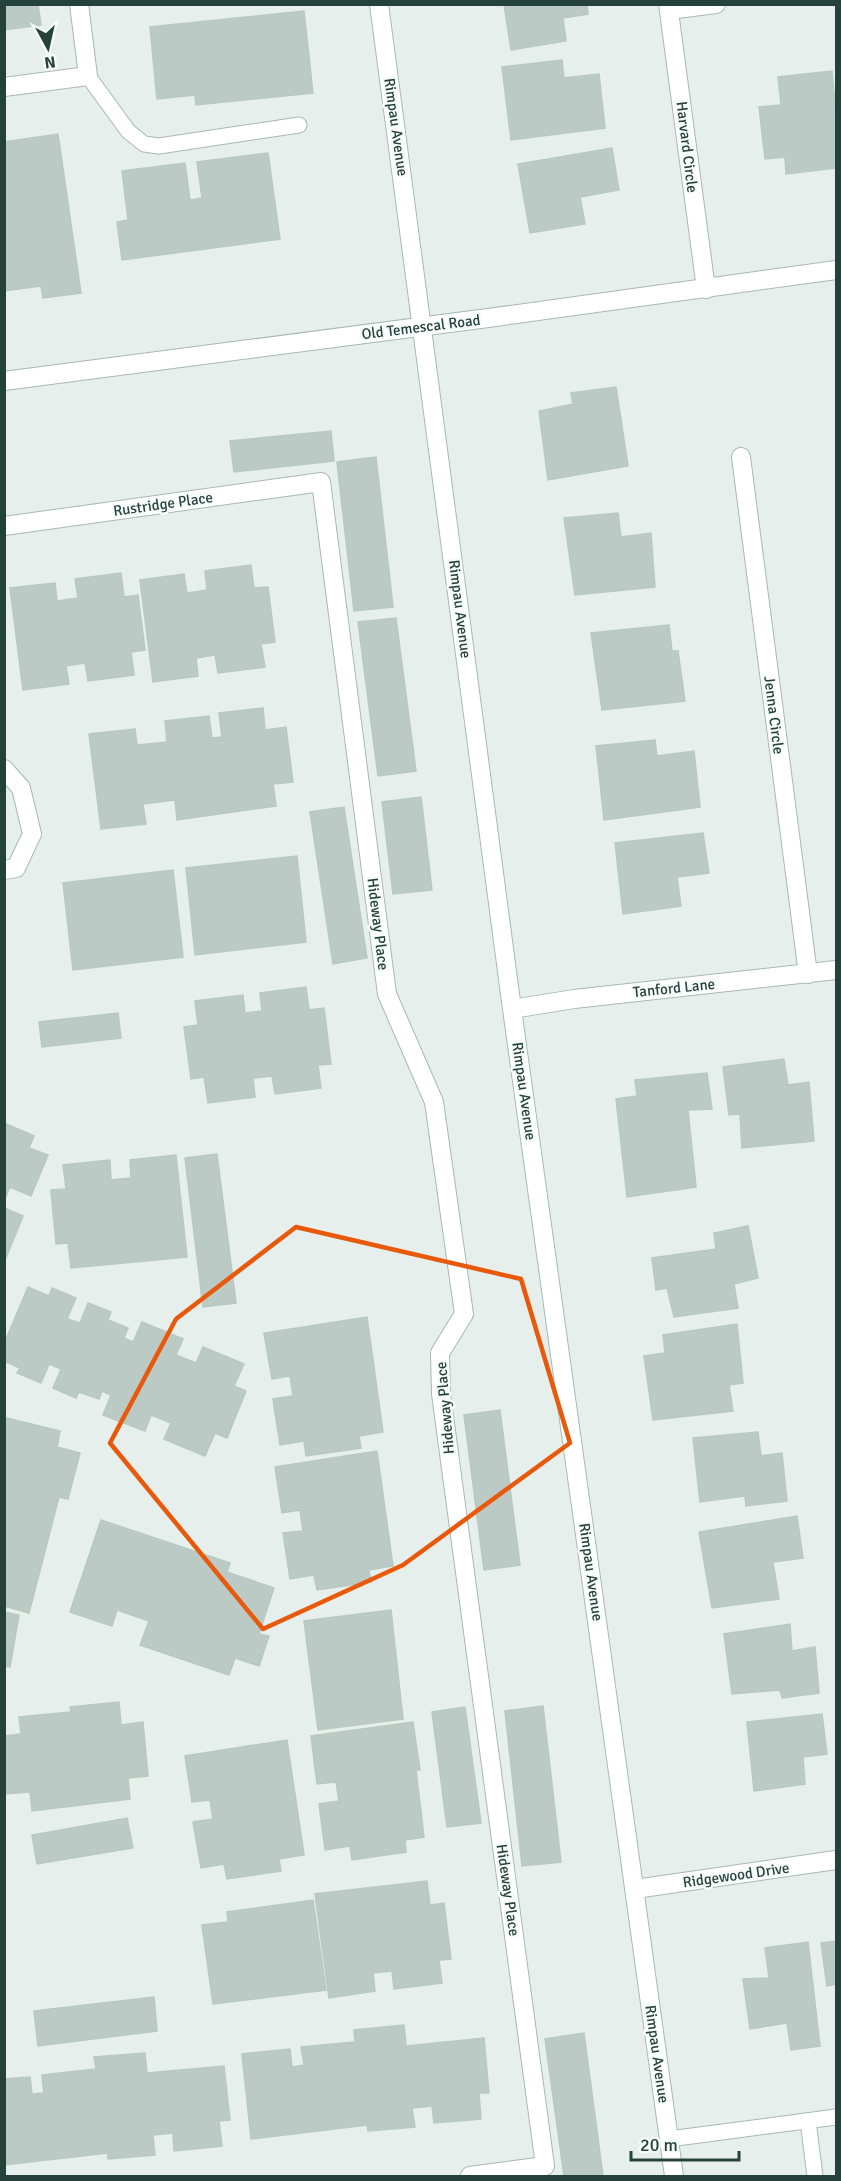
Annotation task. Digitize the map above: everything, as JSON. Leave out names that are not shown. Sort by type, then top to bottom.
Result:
[{"type":"street","points":[[4,87],[88,76],[79,4]]},
{"type":"street","name":"Rimpau Avenue","points":[[379,4],[512,1009],[674,2176]]},
{"type":"street","points":[[669,8],[716,4]]},
{"type":"street","name":"Harvard Circle","points":[[669,8],[706,288]]},
{"type":"street","name":"Old Temescal Road","points":[[4,381],[423,327],[837,270]]},
{"type":"street","name":"Jenna Circle","points":[[741,457],[808,974]]},
{"type":"street","name":"Rustridge Place","points":[[4,526],[321,482]]},
{"type":"street","name":"Hideway Place","points":[[321,482],[387,994],[434,1102],[464,1314],[440,1353],[441,1394],[545,2166],[470,2176]]},
{"type":"street","points":[[4,769],[21,788],[32,834],[16,868],[4,870]]},
{"type":"street","name":"Tanford Lane","points":[[512,1009],[574,999],[837,970]]},
{"type":"street","name":"Ridgewood Drive","points":[[635,1889],[837,1860]]},
{"type":"lane","points":[[88,76],[128,131],[144,144],[159,146],[300,125]]},
{"type":"lane","points":[[669,2139],[837,2117]]},
{"type":"lane","points":[[808,2121],[815,2176]]},
{"type":"highlighted area","points":[[296,1227],[521,1279],[570,1443],[403,1565],[263,1629],[110,1443],[176,1319]]},
{"type":"building","points":[[4,4],[38,4],[41,25],[4,30]]},
{"type":"building","points":[[504,4],[587,4],[588,14],[563,18],[566,41],[511,50]]},
{"type":"building","points":[[304,11],[313,93],[196,105],[195,95],[157,99],[150,27]]},
{"type":"building","points":[[562,60],[564,78],[599,74],[605,128],[511,140],[502,67]]},
{"type":"building","points":[[832,71],[836,114],[836,168],[786,174],[785,157],[765,159],[759,107],[781,105],[778,77]]},
{"type":"building","points":[[58,134],[81,293],[43,298],[41,286],[4,291],[4,142]]},
{"type":"building","points":[[612,148],[619,190],[580,197],[585,224],[530,233],[518,164]]},
{"type":"building","points":[[268,153],[280,239],[122,260],[117,222],[128,220],[122,171],[185,163],[190,200],[202,198],[197,162]]},
{"type":"building","points":[[616,387],[628,466],[548,480],[539,411],[573,404],[571,393]]},
{"type":"building","points":[[331,431],[334,461],[234,472],[230,441]]},
{"type":"building","points":[[376,457],[393,607],[354,611],[337,462]]},
{"type":"building","points":[[618,513],[621,537],[651,533],[655,587],[575,595],[564,518]]},
{"type":"building","points":[[251,565],[254,588],[268,587],[275,642],[261,644],[265,667],[218,673],[215,655],[196,658],[198,676],[153,682],[140,580],[184,574],[187,593],[207,590],[205,571]]},
{"type":"building","points":[[121,573],[124,597],[138,595],[145,650],[131,652],[134,675],[88,681],[85,663],[66,666],[69,684],[23,690],[10,588],[55,583],[57,601],[78,598],[75,579]]},
{"type":"building","points":[[396,618],[416,771],[378,776],[358,622]]},
{"type":"building","points":[[669,625],[672,651],[678,651],[685,701],[602,710],[591,633]]},
{"type":"building","points":[[263,708],[265,730],[286,727],[293,782],[273,784],[276,806],[177,820],[175,800],[143,804],[146,824],[101,829],[89,734],[135,729],[137,745],[167,742],[165,721],[209,716],[212,738],[222,737],[219,713]]},
{"type":"building","points":[[655,740],[657,756],[694,751],[700,807],[604,820],[596,746]]},
{"type":"building","points":[[421,797],[432,890],[393,894],[382,802]]},
{"type":"building","points":[[344,807],[367,958],[333,964],[310,812]]},
{"type":"building","points":[[703,833],[709,873],[677,877],[681,906],[623,914],[615,843]]},
{"type":"building","points":[[297,856],[306,942],[195,955],[186,868]]},
{"type":"building","points":[[173,870],[183,957],[73,970],[63,883]]},
{"type":"building","points":[[306,987],[309,1010],[324,1008],[331,1064],[318,1065],[321,1088],[275,1094],[272,1076],[253,1078],[255,1097],[208,1103],[204,1077],[191,1079],[184,1027],[198,1025],[195,1001],[243,995],[245,1013],[262,1011],[260,993]]},
{"type":"building","points":[[118,1013],[121,1038],[42,1047],[39,1022]]},
{"type":"building","points":[[784,1059],[788,1085],[809,1082],[814,1141],[742,1148],[740,1114],[729,1115],[723,1067]]},
{"type":"building","points":[[707,1073],[712,1109],[688,1110],[696,1187],[627,1197],[616,1099],[637,1096],[635,1080]]},
{"type":"building","points":[[4,1123],[34,1136],[29,1148],[48,1155],[31,1196],[10,1187],[4,1201]]},
{"type":"building","points":[[217,1154],[236,1303],[203,1307],[185,1158]]},
{"type":"building","points":[[176,1155],[187,1257],[71,1268],[68,1243],[56,1244],[51,1190],[66,1189],[63,1165],[110,1160],[111,1180],[131,1178],[130,1160]]},
{"type":"building","points":[[4,1208],[23,1216],[6,1258],[4,1257]]},
{"type":"building","points":[[748,1226],[758,1278],[734,1284],[738,1308],[674,1317],[667,1288],[656,1290],[652,1258],[716,1249],[714,1233]]},
{"type":"building","points":[[28,1287],[49,1296],[52,1288],[76,1298],[67,1319],[80,1323],[88,1303],[111,1312],[108,1320],[128,1328],[124,1338],[133,1342],[142,1322],[183,1339],[176,1355],[196,1363],[203,1347],[244,1364],[234,1386],[246,1391],[227,1438],[215,1433],[205,1456],[164,1439],[171,1423],[151,1415],[145,1431],[103,1415],[111,1395],[102,1391],[99,1399],[79,1392],[76,1398],[53,1388],[61,1369],[49,1364],[41,1383],[17,1373],[20,1368],[4,1361],[4,1344]]},
{"type":"building","points":[[367,1317],[383,1432],[359,1436],[361,1448],[306,1456],[304,1441],[280,1445],[273,1399],[293,1396],[290,1376],[272,1379],[264,1333]]},
{"type":"building","points":[[737,1324],[743,1383],[729,1385],[733,1411],[653,1420],[644,1356],[665,1353],[663,1335]]},
{"type":"building","points":[[500,1410],[520,1565],[484,1570],[464,1415]]},
{"type":"building","points":[[7,1418],[60,1431],[57,1447],[80,1453],[68,1499],[59,1497],[29,1613],[4,1606],[4,1428]]},
{"type":"building","points":[[758,1432],[761,1456],[782,1453],[787,1501],[746,1506],[745,1496],[700,1502],[693,1438]]},
{"type":"building","points":[[377,1451],[393,1566],[369,1570],[371,1582],[317,1590],[314,1575],[290,1579],[283,1533],[303,1531],[300,1510],[282,1513],[275,1467]]},
{"type":"building","points":[[797,1516],[803,1558],[773,1562],[779,1599],[712,1608],[699,1532]]},
{"type":"building","points":[[101,1520],[230,1563],[227,1572],[274,1588],[259,1634],[269,1636],[259,1666],[235,1658],[229,1675],[140,1645],[149,1621],[117,1610],[112,1626],[70,1612]]},
{"type":"building","points":[[391,1610],[403,1719],[318,1730],[304,1621]]},
{"type":"building","points":[[4,1612],[19,1615],[10,1667],[4,1666]]},
{"type":"building","points":[[790,1624],[792,1651],[815,1647],[819,1693],[782,1698],[780,1690],[732,1694],[724,1634]]},
{"type":"building","points":[[119,1702],[121,1725],[143,1722],[148,1776],[128,1778],[130,1799],[32,1811],[30,1792],[4,1794],[4,1736],[21,1734],[19,1717],[71,1712],[70,1707]]},
{"type":"building","points":[[543,1706],[561,1862],[522,1866],[505,1711]]},
{"type":"building","points":[[465,1707],[481,1823],[447,1827],[432,1712]]},
{"type":"building","points":[[822,1714],[827,1754],[803,1757],[805,1784],[754,1791],[747,1722]]},
{"type":"building","points":[[413,1722],[420,1770],[416,1770],[424,1837],[405,1840],[406,1852],[352,1860],[350,1846],[325,1850],[319,1804],[339,1801],[336,1782],[317,1784],[311,1736]]},
{"type":"building","points":[[287,1740],[304,1855],[279,1859],[281,1871],[227,1879],[224,1864],[201,1868],[193,1822],[213,1819],[210,1800],[192,1802],[185,1756]]},
{"type":"building","points":[[127,1818],[133,1848],[37,1864],[32,1835]]},
{"type":"building","points":[[427,1881],[430,1905],[444,1903],[451,1959],[439,1960],[442,1983],[394,1989],[392,1971],[373,1973],[375,1991],[329,1998],[315,1894]]},
{"type":"building","points":[[313,1900],[326,1990],[213,2004],[202,1925],[228,1922],[227,1912]]},
{"type":"building","points":[[836,1941],[836,1984],[827,1986],[821,1943]]},
{"type":"building","points":[[808,1942],[820,2046],[791,2050],[787,2023],[750,2029],[743,1979],[769,1978],[765,1948]]},
{"type":"building","points":[[154,1997],[157,2031],[38,2046],[34,2011]]},
{"type":"building","points":[[404,2025],[406,2046],[484,2038],[489,2093],[479,2093],[481,2119],[434,2123],[432,2106],[412,2108],[415,2127],[368,2131],[367,2125],[251,2139],[242,2054],[290,2049],[292,2067],[304,2065],[301,2047],[355,2042],[354,2030]]},
{"type":"building","points":[[584,2033],[603,2176],[564,2176],[545,2039]]},
{"type":"building","points":[[145,2053],[147,2073],[224,2066],[230,2120],[219,2121],[222,2146],[174,2151],[173,2133],[153,2135],[155,2155],[108,2159],[108,2153],[4,2165],[4,2079],[30,2077],[32,2094],[44,2093],[42,2075],[96,2069],[94,2057]]}]
